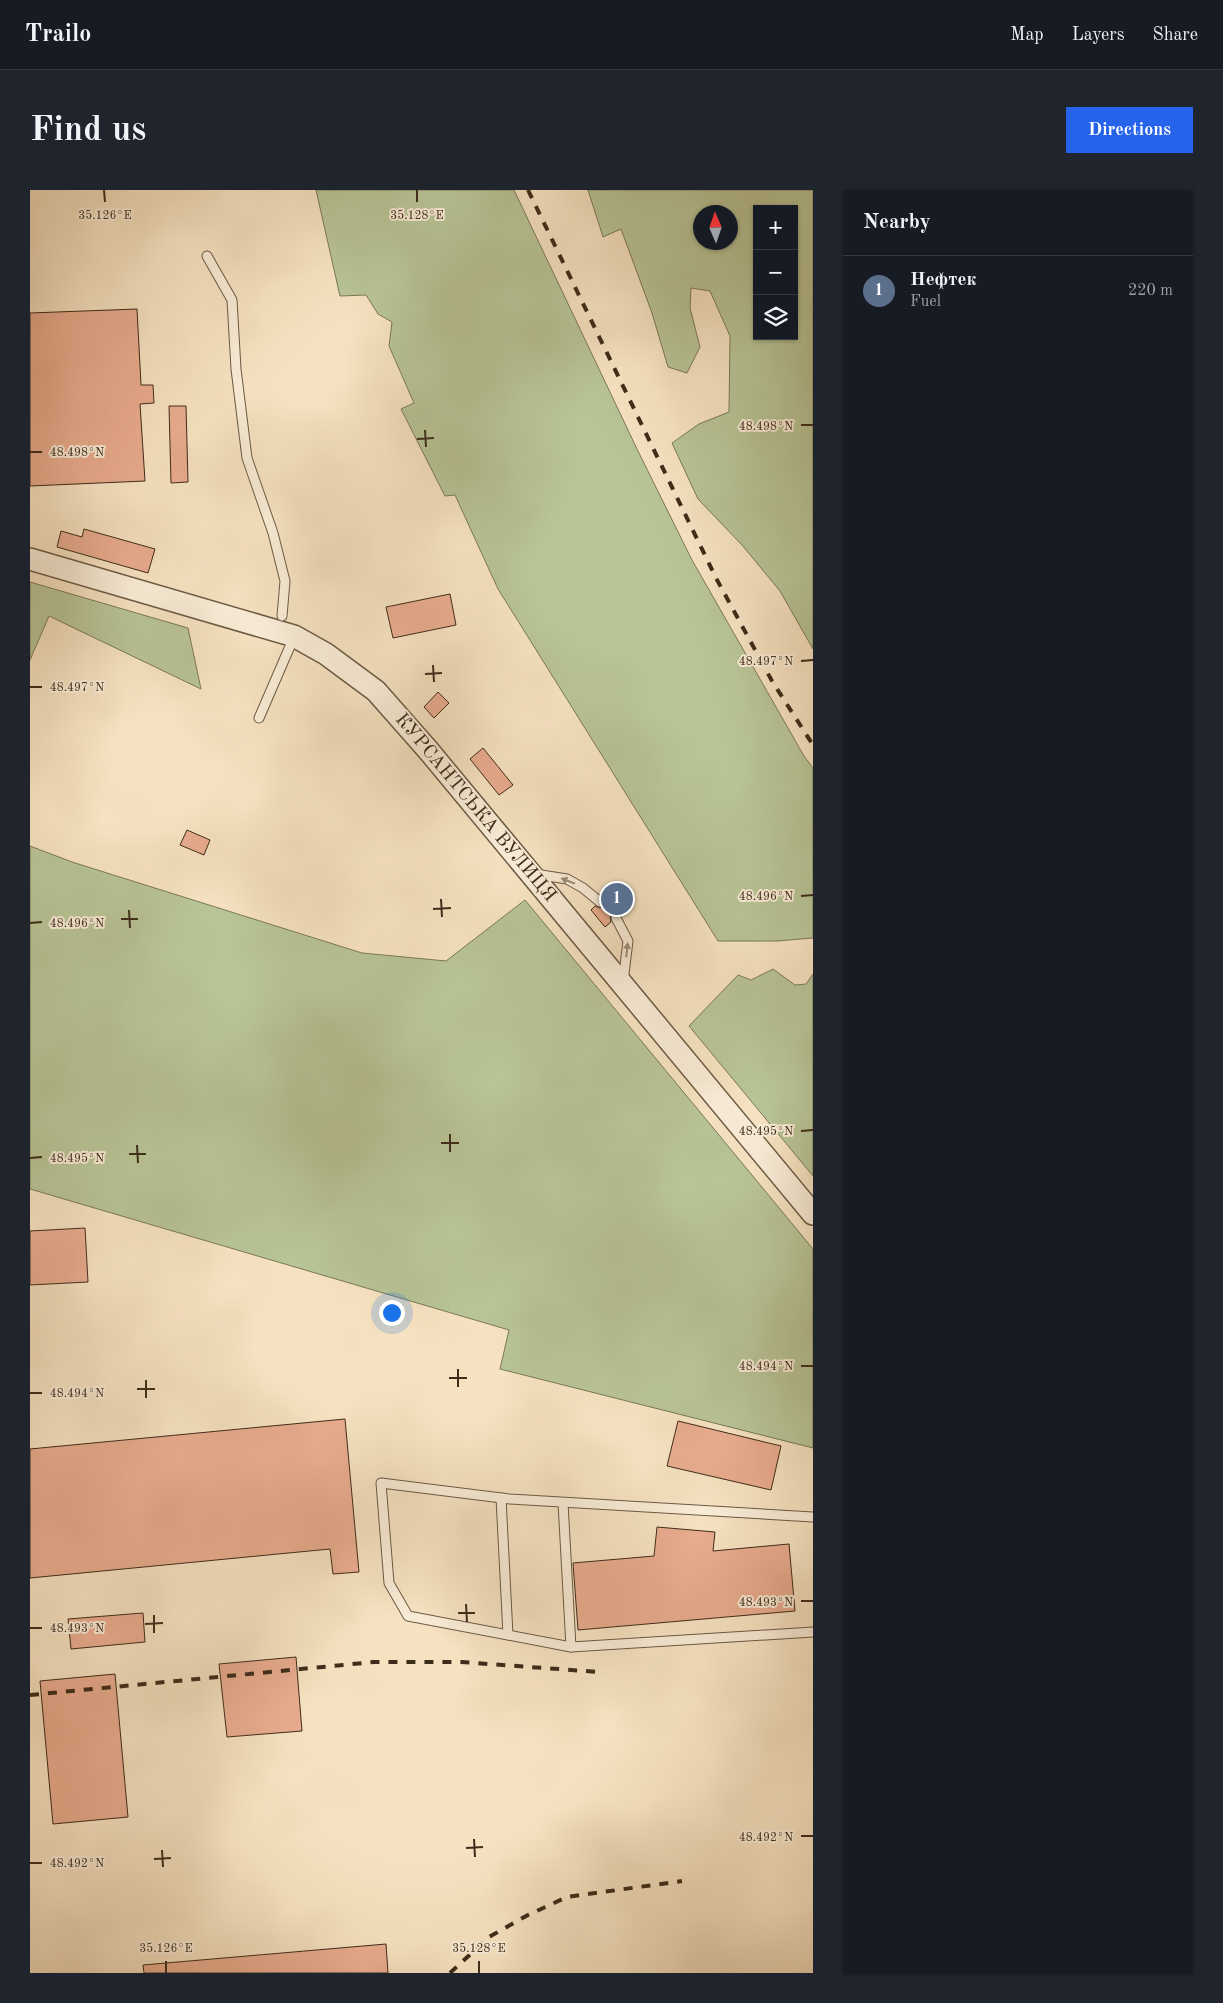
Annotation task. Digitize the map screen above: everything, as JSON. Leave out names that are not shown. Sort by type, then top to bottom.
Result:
[{"type":"street","name":"КУРСАНТСЬКА ВУЛИЦЯ","points":[[30,559],[294,636],[326,654],[376,691],[428,750],[813,1214]]},
{"type":"lane","points":[[207,256],[232,300],[236,369],[247,458],[274,533],[285,581],[282,616]]},
{"type":"lane","points":[[259,718],[294,636]]},
{"type":"lane","points":[[530,873],[567,879],[583,888],[600,902]]},
{"type":"lane","points":[[616,918],[628,941],[623,985]]},
{"type":"lane","points":[[813,1517],[501,1498],[381,1482],[389,1583],[408,1616],[571,1647],[813,1632]]},
{"type":"lane","points":[[501,1498],[508,1635]]},
{"type":"lane","points":[[563,1502],[571,1647]]},
{"type":"green space","points":[[316,190],[514,190],[692,560],[804,756],[813,768],[813,938],[777,941],[718,941],[498,589],[455,495],[445,496],[401,409],[414,403],[389,346],[392,322],[378,314],[366,295],[340,296]]},
{"type":"green space","points":[[588,190],[813,190],[813,649],[780,591],[742,545],[698,499],[672,443],[699,424],[729,412],[730,336],[710,291],[691,288],[690,308],[700,347],[687,373],[668,367],[652,313],[621,229],[603,237]]},
{"type":"green space","points":[[30,582],[188,628],[201,689],[49,616],[30,660]]},
{"type":"green space","points":[[30,846],[72,862],[362,953],[446,961],[525,900],[813,1249],[813,1448],[500,1369],[509,1330],[30,1189]]},
{"type":"green space","points":[[773,969],[795,985],[806,984],[813,974],[813,1176],[689,1026],[738,975],[751,980]]},
{"type":"building","points":[[137,309],[141,385],[153,385],[154,403],[140,404],[145,481],[30,486],[30,313]]},
{"type":"building","points":[[169,406],[186,406],[188,482],[171,483]]},
{"type":"building","points":[[84,529],[155,549],[148,573],[57,547],[61,531],[82,537]]},
{"type":"building","points":[[450,594],[456,625],[393,638],[386,607]]},
{"type":"building","points":[[438,692],[449,703],[434,718],[424,707]]},
{"type":"building","points":[[483,748],[513,785],[499,795],[470,759]]},
{"type":"building","points":[[187,830],[210,840],[204,855],[180,845]]},
{"type":"building","points":[[616,882],[634,903],[621,914],[613,913],[610,917],[611,922],[605,927],[591,910],[595,906],[599,908],[604,906],[606,903],[605,898],[608,896],[605,892]]},
{"type":"building","points":[[85,1228],[88,1282],[30,1285],[30,1231]]},
{"type":"building","points":[[345,1419],[359,1572],[333,1574],[330,1549],[30,1578],[30,1449]]},
{"type":"building","points":[[678,1421],[781,1446],[771,1490],[667,1466]]},
{"type":"building","points":[[657,1527],[715,1532],[713,1551],[789,1544],[795,1611],[578,1630],[573,1563],[654,1556]]},
{"type":"building","points":[[143,1613],[145,1642],[71,1649],[68,1619]]},
{"type":"building","points":[[296,1657],[302,1731],[227,1737],[219,1664]]},
{"type":"building","points":[[115,1674],[128,1817],[53,1824],[40,1681]]},
{"type":"building","points":[[386,1944],[388,1973],[144,1973],[143,1965]]},
{"type":"railway","points":[[528,190],[716,578],[772,681],[813,745]]},
{"type":"railway","points":[[30,1695],[374,1662],[461,1662],[599,1672]]},
{"type":"railway","points":[[450,1973],[489,1937],[528,1915],[567,1897],[682,1881]]},
{"type":"place","name":"Нефтек","points":[[617,899]]}]
